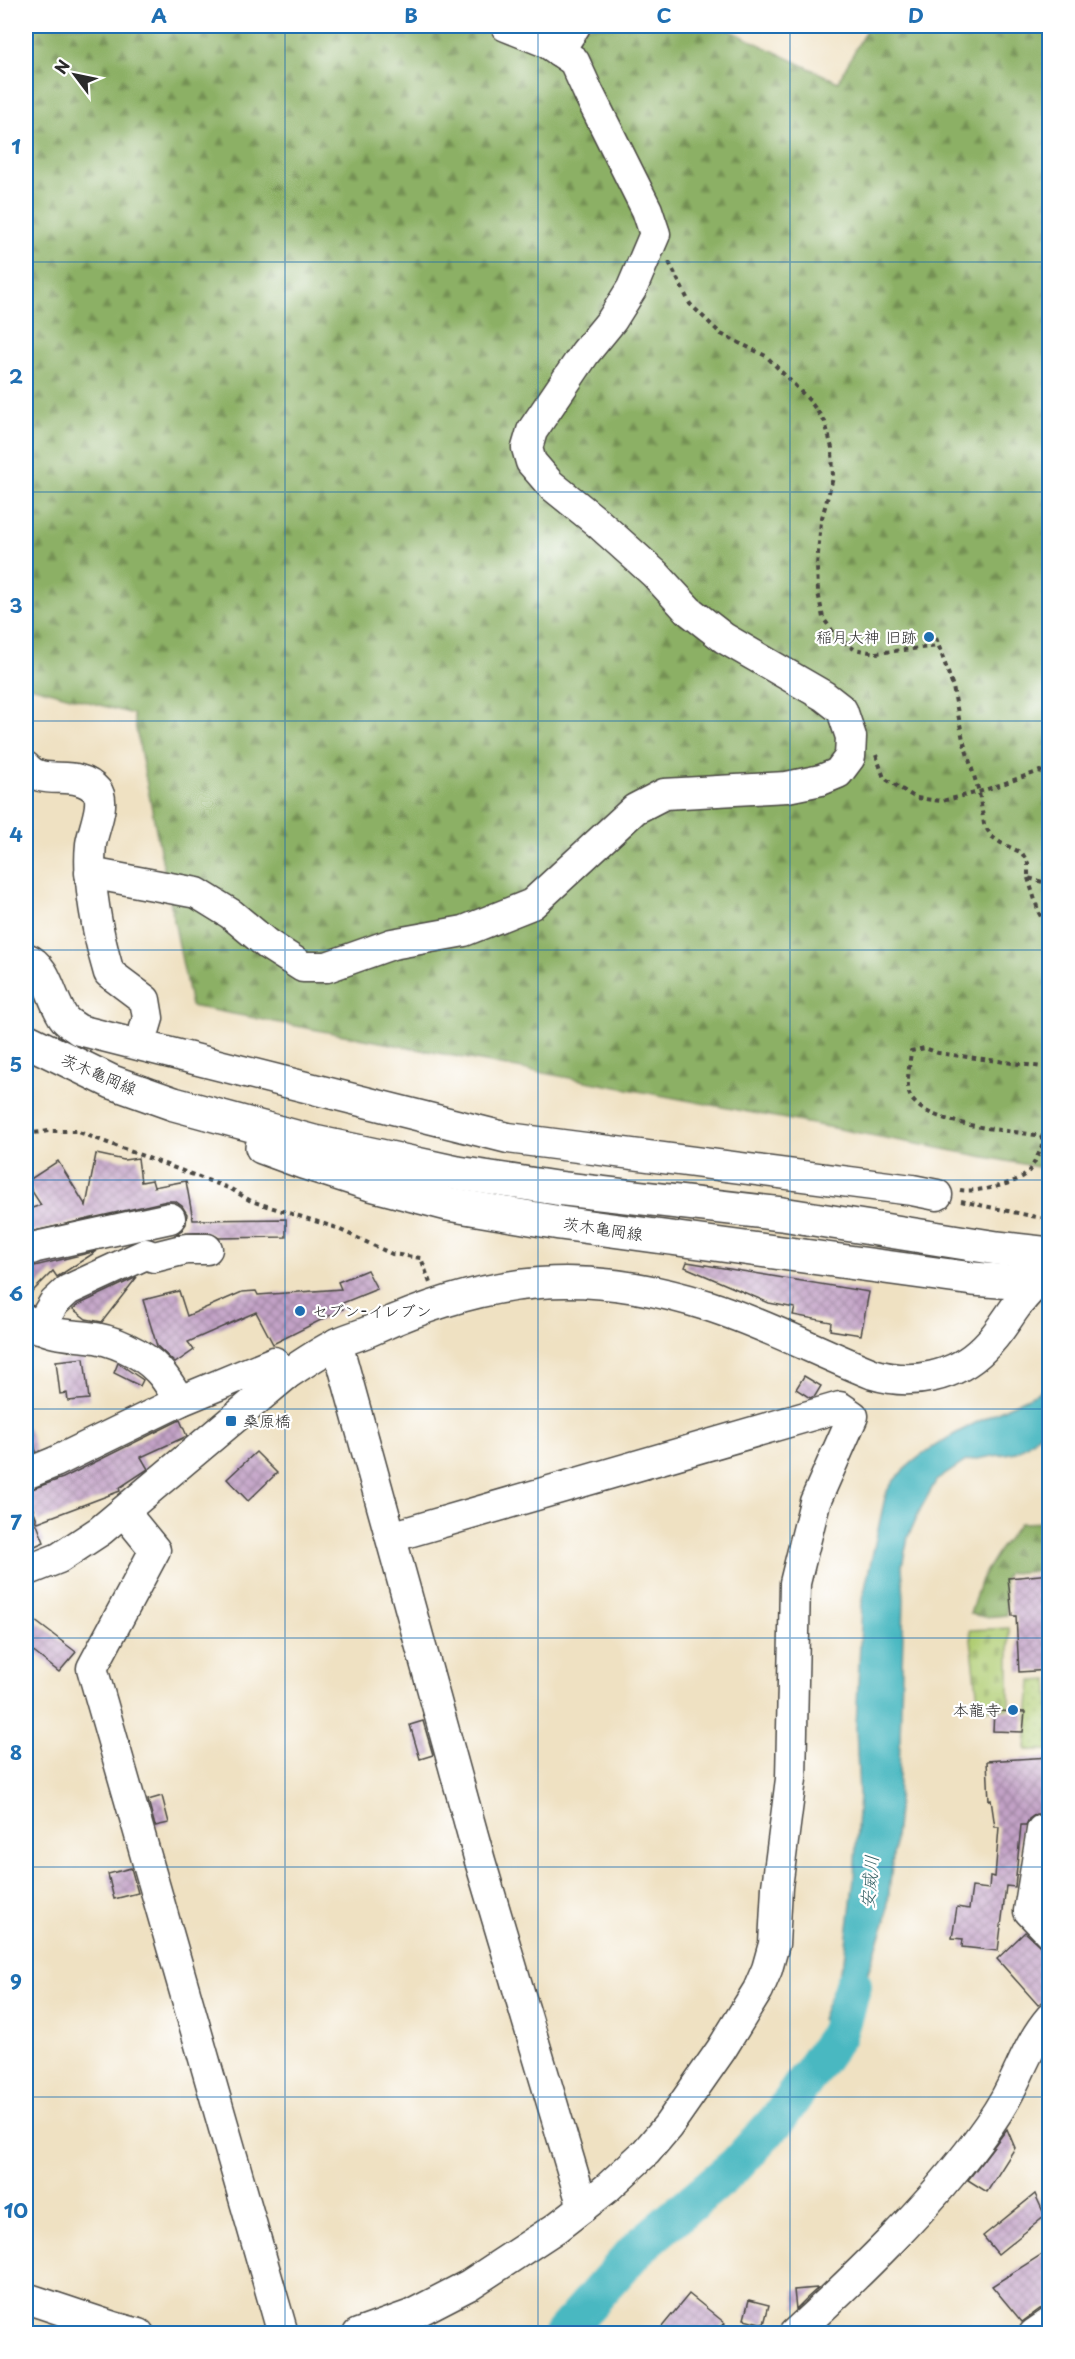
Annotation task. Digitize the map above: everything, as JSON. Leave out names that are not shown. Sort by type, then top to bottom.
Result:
[{"type":"main road","name":"茨木亀岡線","points":[[26,1040],[112,1082],[174,1104],[241,1138],[303,1162],[371,1184],[448,1204],[560,1223],[973,1279],[1047,1273]]},
{"type":"street","points":[[90,873],[197,893],[231,914],[267,944],[303,967],[327,967],[392,944],[464,931],[532,904],[635,809],[664,794],[787,786],[820,780],[838,773],[850,757],[852,746],[842,710],[824,696],[724,638],[688,610],[655,574],[550,484],[531,462],[526,448],[532,431],[633,288],[655,234],[648,210],[574,61],[546,42],[506,26]]},
{"type":"street","points":[[560,51],[575,26]]},
{"type":"street","points":[[26,767],[43,777],[83,780],[99,792],[101,807],[93,828],[90,873],[108,973],[145,1000],[148,1018],[140,1045]]},
{"type":"street","points":[[27,961],[41,971],[64,1020],[79,1030],[508,1138],[912,1190],[937,1196]]},
{"type":"street","points":[[26,1251],[170,1218]]},
{"type":"street","points":[[180,1401],[159,1370],[141,1356],[109,1341],[57,1335],[32,1324],[68,1290],[146,1254],[154,1257],[186,1249],[207,1249]]},
{"type":"street","points":[[26,1571],[69,1552],[124,1512],[286,1375],[337,1343],[422,1309],[498,1287],[543,1281],[597,1282],[639,1288],[710,1306],[883,1377],[925,1378],[956,1368],[983,1350],[1002,1329],[1016,1306],[1047,1273]]},
{"type":"street","points":[[337,1343],[480,1861],[583,2207]]},
{"type":"street","points":[[26,1474],[180,1401],[274,1362],[286,1375]]},
{"type":"street","points":[[358,2334],[391,2324],[449,2296],[521,2252],[583,2207],[625,2172],[668,2126],[721,2050],[758,1990],[774,1944],[777,1887],[791,1779],[795,1583],[815,1502],[853,1416],[840,1407],[391,1536]]},
{"type":"street","points":[[124,1512],[155,1550],[92,1668],[283,2334]]},
{"type":"street","points":[[1042,1830],[1029,1911],[1050,1933]]},
{"type":"street","points":[[794,2334],[835,2297],[937,2191],[996,2114],[1032,2043],[1050,2018]]},
{"type":"street","points":[[26,2298],[139,2334]]},
{"type":"street","points":[[1034,2334],[1050,2323]]},
{"type":"path","points":[[655,234],[690,304],[721,334],[766,356],[810,401],[825,422],[832,448],[833,478],[821,521],[817,565],[818,592],[823,618],[837,637],[854,648],[875,653],[938,645]]},
{"type":"path","points":[[936,638],[953,687],[963,740],[979,792],[984,824],[991,836],[1000,843],[1022,853],[1028,863],[1028,878],[1039,913],[1050,933]]},
{"type":"path","points":[[852,746],[874,750],[884,778],[916,798],[942,801],[979,792],[1040,771],[1050,777]]},
{"type":"path","points":[[1028,878],[1050,884]]},
{"type":"path","points":[[1041,1218],[937,1196],[938,1190],[947,1187],[964,1191],[1008,1184],[1027,1174],[1043,1142],[1041,1136],[984,1128],[930,1113],[915,1103],[909,1092],[911,1051],[925,1048],[938,1053],[1050,1068]]},
{"type":"path","points":[[26,1134],[76,1131],[231,1189],[251,1201],[334,1227],[392,1254],[421,1258],[430,1285]]},
{"type":"green space","points":[[26,26],[721,26],[838,82],[868,26],[1049,26],[1049,1158],[1038,1167],[191,1006],[133,714],[26,685]]},
{"type":"green space","points":[[1049,1522],[1049,1542],[1042,1571],[1008,1573],[1004,1580],[1007,1615],[985,1617],[970,1614],[981,1579],[999,1550],[1020,1523]]},
{"type":"green space","points":[[1009,1628],[1009,1709],[979,1709],[970,1630]]},
{"type":"green space","points":[[1049,1680],[1049,1750],[1026,1750],[1031,1681]]},
{"type":"water","points":[[1049,1387],[1049,1424],[1032,1441],[1016,1452],[966,1461],[936,1481],[908,1537],[902,1566],[904,1599],[898,1810],[886,1920],[847,2032],[838,2034],[821,2019],[844,1960],[854,1878],[859,1795],[856,1727],[862,1602],[886,1493],[897,1476],[935,1446],[983,1419]]},
{"type":"building","points":[[96,1154],[124,1160],[138,1158],[141,1182],[152,1180],[154,1187],[186,1181],[193,1220],[286,1219],[286,1237],[219,1238],[207,1232],[176,1234],[186,1224],[187,1214],[175,1201],[26,1233],[26,1210],[41,1205],[26,1182],[58,1161],[86,1206]]},
{"type":"building","points":[[97,1251],[57,1277],[53,1271],[26,1298],[26,1268]]},
{"type":"building","points":[[687,1262],[869,1292],[861,1335],[830,1330],[831,1322],[793,1315],[795,1308],[769,1303],[685,1267]]},
{"type":"building","points":[[367,1270],[377,1289],[340,1304],[343,1309],[273,1344],[256,1312],[188,1342],[194,1350],[175,1363],[157,1346],[143,1300],[179,1291],[187,1316],[242,1292],[256,1291],[258,1295],[341,1289],[338,1282]]},
{"type":"building","points":[[137,1277],[102,1322],[86,1319],[73,1309],[78,1305]]},
{"type":"building","points":[[84,1358],[89,1399],[68,1401],[67,1393],[60,1394],[56,1361]]},
{"type":"building","points":[[118,1363],[143,1380],[140,1386],[114,1373]]},
{"type":"building","points":[[804,1376],[821,1386],[815,1396],[810,1398],[796,1389]]},
{"type":"building","points":[[180,1420],[187,1436],[141,1457],[148,1469],[119,1488],[120,1491],[38,1522],[26,1491],[63,1478]]},
{"type":"building","points":[[26,1427],[28,1427],[36,1451],[26,1456]]},
{"type":"building","points":[[256,1452],[277,1473],[248,1501],[227,1479]]},
{"type":"building","points":[[26,1497],[44,1542],[26,1550]]},
{"type":"building","points":[[1050,1574],[1050,1670],[1019,1672],[1016,1616],[1012,1616],[1008,1578]]},
{"type":"building","points":[[26,1614],[76,1652],[59,1672],[26,1646]]},
{"type":"building","points":[[994,1711],[1025,1712],[1023,1732],[993,1731]]},
{"type":"building","points":[[423,1721],[433,1755],[420,1759],[410,1725]]},
{"type":"building","points":[[1050,1757],[1050,1815],[1036,1814],[1029,1819],[1026,1825],[1021,1825],[1015,1887],[1006,1886],[998,1951],[962,1947],[963,1939],[952,1938],[957,1907],[969,1909],[972,1887],[989,1889],[990,1876],[995,1877],[999,1827],[995,1827],[991,1800],[989,1801],[987,1761]]},
{"type":"building","points":[[162,1796],[169,1823],[155,1826],[148,1800]]},
{"type":"building","points":[[131,1868],[138,1893],[114,1899],[108,1874]]},
{"type":"building","points":[[1025,1932],[1050,1955],[1050,1994],[1038,2005],[997,1959]]},
{"type":"building","points":[[1007,2129],[1015,2148],[987,2192],[968,2180]]},
{"type":"building","points":[[1035,2194],[1045,2216],[998,2254],[983,2236]]},
{"type":"building","points":[[1050,2249],[1050,2306],[1040,2309],[1022,2322],[992,2286]]},
{"type":"building","points":[[818,2288],[806,2299],[796,2309],[794,2290]]},
{"type":"building","points":[[689,2294],[725,2323],[716,2334],[656,2334]]},
{"type":"building","points":[[749,2300],[769,2305],[764,2324],[744,2319]]},
{"type":"waterway","name":"安威川","points":[[562,2334],[637,2249],[736,2165],[778,2119],[838,2034],[853,1985]]},
{"type":"place","name":"稲月大神 旧跡","points":[[929,637]]},
{"type":"place","name":"セブン-イレブン","points":[[300,1311]]},
{"type":"place","name":"桑原橋","points":[[231,1421]]},
{"type":"place","name":"本龍寺","points":[[1013,1710]]}]
